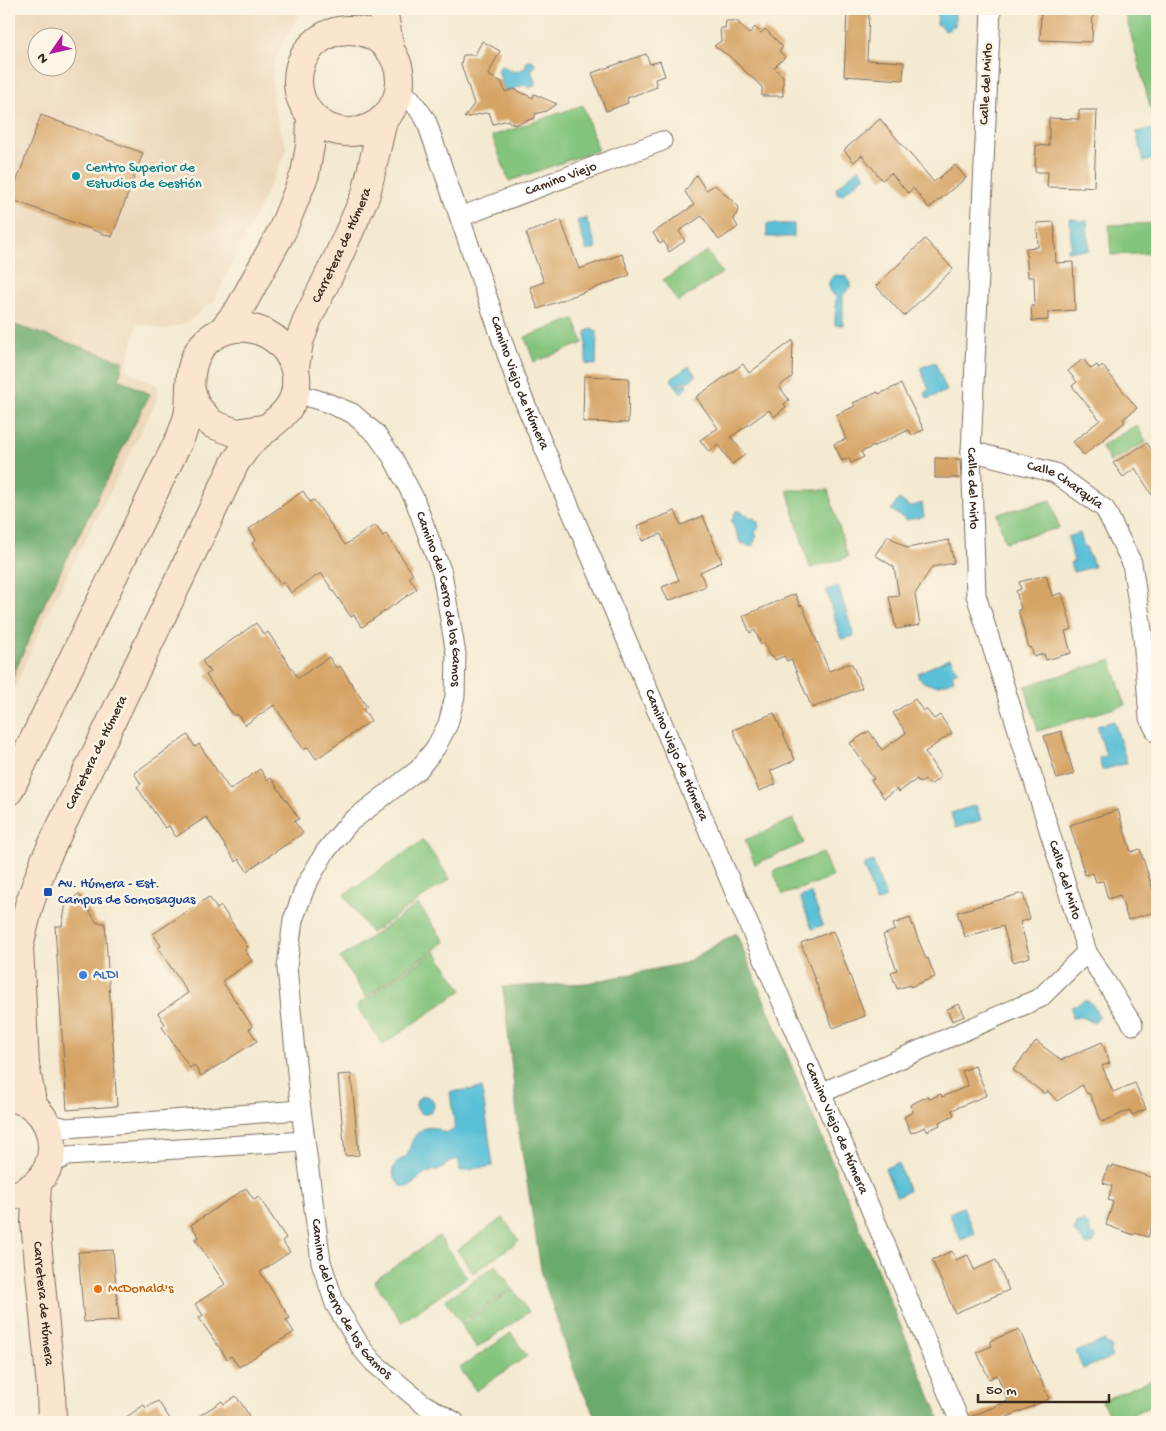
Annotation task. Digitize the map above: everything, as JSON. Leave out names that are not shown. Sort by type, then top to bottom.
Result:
[{"type":"street","points":[[383,9],[390,49],[400,71],[400,92],[393,108],[384,120],[353,133],[330,130],[311,117],[301,102],[297,81],[300,62],[310,46],[333,20],[345,29],[360,30],[378,38],[390,49]]},
{"type":"street","name":"Calle del Mirlo","points":[[991,9],[971,451],[976,595],[1088,952],[1133,1025]]},
{"type":"street","name":"Camino Viejo de Húmera","points":[[400,92],[411,99],[426,120],[519,389],[960,1422]]},
{"type":"street","points":[[9,791],[181,436],[189,412],[192,365],[203,345],[222,331],[239,310],[282,231],[305,174],[310,146],[311,117]]},
{"type":"street","name":"Carretera de Húmera","points":[[295,380],[298,342],[366,194],[384,120]]},
{"type":"street","name":"Camino Viejo","points":[[460,217],[662,141]]},
{"type":"street","points":[[190,387],[196,406],[212,424],[237,433],[268,428],[288,410],[295,380],[285,347],[267,332],[244,327],[222,331]]},
{"type":"street","name":"Camino del Cerro de los Gamos","points":[[295,380],[325,402],[352,413],[376,434],[393,458],[414,498],[442,574],[456,654],[455,696],[448,724],[436,747],[419,769],[348,823],[325,852],[306,885],[293,920],[287,967],[300,1110],[322,1262],[335,1304],[362,1349],[374,1363],[423,1404],[455,1422]]},
{"type":"street","name":"Carretera de Húmera","points":[[52,1422],[51,1387],[35,1222],[43,1174],[52,1144],[30,1109],[25,1065],[19,947],[29,905],[45,860],[236,462],[250,443],[268,428]]},
{"type":"street","name":"Calle Charquía","points":[[971,451],[1055,473],[1105,509],[1132,563],[1143,637],[1149,718],[1157,733]]},
{"type":"street","points":[[821,1093],[1040,998],[1088,952]]},
{"type":"street","points":[[30,1109],[66,1128],[300,1110]]},
{"type":"street","points":[[9,1196],[16,1196],[67,1156],[305,1141]]},
{"type":"shaded area","points":[[9,9],[302,9],[273,66],[272,100],[287,150],[214,301],[186,323],[164,330],[138,323],[127,363],[127,370],[158,386],[158,398],[46,616],[9,700]]},
{"type":"green space","points":[[1124,9],[1157,9],[1157,132]]},
{"type":"green space","points":[[583,105],[598,150],[509,181],[492,136]]},
{"type":"green space","points":[[1157,223],[1157,253],[1111,255],[1109,225]]},
{"type":"green space","points":[[707,251],[722,273],[678,302],[663,280]]},
{"type":"green space","points":[[574,319],[583,343],[534,362],[525,337]]},
{"type":"green space","points":[[9,323],[123,361],[119,379],[150,394],[47,598],[9,685]]},
{"type":"green space","points":[[1137,425],[1146,442],[1110,462],[1101,446]]},
{"type":"green space","points":[[787,490],[828,490],[848,557],[810,568]]},
{"type":"green space","points":[[1051,500],[1059,528],[1005,542],[997,514]]},
{"type":"green space","points":[[1111,660],[1125,705],[1038,731],[1025,686]]},
{"type":"green space","points":[[793,819],[804,843],[755,864],[745,840]]},
{"type":"green space","points":[[423,840],[450,879],[371,933],[344,895]]},
{"type":"green space","points":[[823,853],[832,877],[783,895],[773,871]]},
{"type":"green space","points":[[418,904],[445,942],[366,997],[340,958]]},
{"type":"green space","points":[[736,933],[941,1422],[598,1422],[578,1382],[542,1275],[519,1133],[503,987],[587,983],[685,963]]},
{"type":"green space","points":[[435,951],[462,990],[383,1045],[356,1006]]},
{"type":"green space","points":[[503,1218],[519,1241],[473,1273],[457,1250]]},
{"type":"green space","points":[[439,1236],[467,1277],[402,1322],[374,1281]]},
{"type":"green space","points":[[496,1265],[512,1288],[461,1323],[445,1300]]},
{"type":"green space","points":[[513,1289],[529,1312],[477,1348],[461,1325]]},
{"type":"green space","points":[[511,1333],[527,1356],[476,1391],[460,1368]]},
{"type":"green space","points":[[1150,1380],[1157,1398],[1157,1404],[1112,1422],[1102,1401]]},
{"type":"water","points":[[938,9],[955,9],[955,26],[945,31],[937,25]]},
{"type":"water","points":[[529,60],[535,63],[535,67],[531,70],[536,85],[529,88],[525,85],[505,92],[498,71],[501,65],[514,72],[526,68],[526,62]]},
{"type":"water","points":[[1151,129],[1157,158],[1144,162],[1136,132]]},
{"type":"water","points":[[859,168],[865,176],[842,195],[837,193],[836,188]]},
{"type":"water","points":[[586,218],[597,248],[587,251],[577,221]]},
{"type":"water","points":[[1070,219],[1087,221],[1089,250],[1067,251],[1067,248],[1071,248]]},
{"type":"water","points":[[767,224],[794,224],[794,237],[767,237]]},
{"type":"water","points":[[836,275],[845,276],[850,283],[850,288],[843,295],[843,325],[835,325],[836,296],[830,292],[829,287],[830,280]]},
{"type":"water","points":[[592,328],[597,331],[596,365],[586,364],[586,333]]},
{"type":"water","points":[[935,362],[947,391],[927,399],[925,392],[929,390],[920,368]]},
{"type":"water","points":[[689,366],[696,376],[687,382],[685,380],[679,384],[680,386],[685,382],[687,386],[681,393],[671,379]]},
{"type":"water","points":[[899,499],[910,507],[922,503],[924,517],[906,520],[891,510]]},
{"type":"water","points":[[737,511],[741,511],[745,515],[747,514],[758,522],[759,528],[755,532],[757,537],[752,546],[744,543],[741,544],[731,520],[734,519],[734,514]]},
{"type":"water","points":[[1080,533],[1084,547],[1086,546],[1094,567],[1073,572],[1070,563],[1074,562],[1068,537]]},
{"type":"water","points":[[838,586],[854,636],[841,639],[826,590]]},
{"type":"water","points":[[950,658],[958,671],[952,674],[954,679],[950,682],[930,685],[918,677],[918,673]]},
{"type":"water","points":[[1114,721],[1127,763],[1102,770],[1099,758],[1106,756],[1097,726]]},
{"type":"water","points":[[976,805],[981,820],[955,828],[951,813]]},
{"type":"water","points":[[873,861],[886,898],[876,902],[863,865]]},
{"type":"water","points":[[811,893],[823,925],[812,929],[800,897]]},
{"type":"water","points":[[1085,1000],[1092,1004],[1099,1016],[1094,1023],[1082,1017],[1072,1018],[1071,1007]]},
{"type":"water","points":[[482,1088],[493,1166],[460,1171],[459,1162],[456,1159],[448,1162],[443,1168],[423,1174],[410,1187],[401,1186],[394,1178],[393,1169],[397,1162],[408,1155],[416,1135],[429,1127],[446,1133],[455,1128],[450,1092]]},
{"type":"water","points":[[425,1096],[431,1099],[434,1105],[431,1111],[425,1114],[419,1111],[416,1105],[419,1099]]},
{"type":"water","points":[[898,1163],[909,1191],[896,1196],[885,1168]]},
{"type":"water","points":[[963,1207],[975,1234],[961,1240],[949,1213]]},
{"type":"water","points":[[1084,1221],[1092,1235],[1097,1237],[1094,1239],[1094,1243],[1087,1245],[1074,1231],[1077,1224]]},
{"type":"water","points":[[1105,1340],[1112,1349],[1110,1352],[1112,1357],[1083,1369],[1076,1352]]},
{"type":"building","points":[[1041,9],[1093,10],[1092,42],[1040,40]]},
{"type":"building","points":[[847,12],[869,13],[867,60],[904,62],[903,80],[844,76]]},
{"type":"building","points":[[726,21],[737,21],[749,34],[755,27],[761,33],[765,29],[783,47],[779,51],[785,57],[774,68],[783,76],[783,96],[762,96],[762,87],[728,55],[714,46],[721,41],[720,28],[725,28]]},
{"type":"building","points":[[482,41],[500,51],[488,75],[502,82],[505,92],[514,89],[533,98],[534,94],[557,104],[546,111],[535,114],[535,118],[514,125],[508,120],[493,124],[489,112],[464,118],[474,104],[461,64],[463,55],[475,55]]},
{"type":"building","points":[[646,54],[650,64],[660,61],[665,76],[655,79],[657,87],[627,98],[628,103],[606,111],[592,73]]},
{"type":"building","points":[[1079,110],[1097,110],[1094,187],[1047,187],[1048,172],[1035,172],[1036,145],[1049,146],[1049,118],[1079,119]]},
{"type":"building","name":"Centro Superior de Estudios de Gestión","points":[[41,115],[143,153],[112,237],[10,199]]},
{"type":"building","points":[[880,119],[934,182],[955,165],[966,178],[929,208],[913,188],[908,193],[891,173],[882,180],[862,155],[854,162],[844,150]]},
{"type":"building","points":[[696,175],[706,190],[715,185],[739,207],[734,220],[738,227],[719,240],[702,216],[679,231],[685,241],[669,252],[664,241],[660,244],[653,233],[694,205],[685,192]]},
{"type":"building","points":[[561,220],[579,269],[622,254],[630,275],[538,309],[530,287],[544,282],[526,233]]},
{"type":"building","points":[[1054,222],[1056,263],[1073,262],[1075,310],[1048,312],[1048,320],[1032,321],[1031,306],[1035,306],[1034,277],[1028,277],[1026,248],[1038,247],[1037,223]]},
{"type":"building","points":[[925,239],[953,269],[904,316],[876,286]]},
{"type":"building","points":[[793,340],[792,377],[779,386],[789,400],[784,404],[786,407],[774,417],[769,410],[731,437],[745,455],[732,464],[718,445],[709,452],[700,440],[718,428],[696,397],[743,364],[749,373]]},
{"type":"building","points":[[1083,359],[1091,369],[1097,365],[1099,368],[1102,365],[1137,408],[1123,419],[1125,422],[1084,455],[1073,442],[1100,420],[1072,386],[1077,382],[1068,371]]},
{"type":"building","points":[[584,376],[629,378],[628,423],[583,422]]},
{"type":"building","points":[[901,384],[924,430],[912,435],[909,430],[861,452],[864,457],[851,463],[849,458],[842,461],[834,444],[846,439],[836,415],[855,406],[853,403]]},
{"type":"building","points":[[1147,443],[1157,458],[1157,503],[1135,468],[1123,477],[1113,463]]},
{"type":"building","points":[[935,458],[960,459],[961,478],[935,478]]},
{"type":"building","points":[[303,491],[310,502],[314,500],[345,545],[375,525],[383,536],[386,534],[413,574],[409,577],[417,589],[362,627],[354,615],[351,617],[321,573],[291,593],[284,582],[280,584],[252,543],[256,540],[249,529]]},
{"type":"building","points":[[675,511],[681,525],[703,516],[722,562],[700,572],[706,586],[668,601],[662,587],[679,580],[661,534],[642,541],[637,526]]},
{"type":"building","points":[[888,536],[907,548],[949,540],[954,563],[932,567],[915,594],[920,625],[896,629],[889,597],[899,596],[894,567],[875,555]]},
{"type":"building","points":[[1046,575],[1052,596],[1062,593],[1072,629],[1065,631],[1071,653],[1046,660],[1044,654],[1034,657],[1031,647],[1029,648],[1018,610],[1021,609],[1016,591],[1021,589],[1019,582]]},
{"type":"building","points":[[795,594],[800,606],[802,605],[829,671],[852,664],[862,688],[812,708],[791,659],[787,661],[784,656],[775,660],[773,656],[770,657],[764,643],[761,645],[755,630],[750,633],[743,616]]},
{"type":"building","points":[[256,623],[264,635],[268,632],[298,678],[329,657],[336,668],[340,666],[367,707],[363,709],[371,721],[316,759],[308,747],[304,750],[274,705],[245,725],[237,714],[234,716],[206,675],[210,672],[202,661]]},
{"type":"building","points":[[915,699],[923,711],[926,709],[934,719],[940,715],[952,733],[925,752],[941,777],[930,785],[926,780],[920,783],[917,779],[899,792],[897,789],[884,798],[871,780],[874,779],[850,743],[869,731],[882,750],[906,733],[893,713]]},
{"type":"building","points":[[774,713],[795,760],[770,771],[776,784],[759,791],[733,730]]},
{"type":"building","points":[[1061,731],[1074,774],[1057,779],[1044,736]]},
{"type":"building","points":[[188,735],[195,747],[199,744],[230,790],[260,769],[267,780],[271,778],[299,819],[294,821],[303,833],[247,871],[239,859],[236,862],[206,817],[176,837],[169,826],[165,828],[137,787],[141,784],[134,773]]},
{"type":"building","points":[[1118,810],[1131,852],[1140,849],[1157,903],[1157,911],[1128,920],[1120,895],[1108,899],[1103,881],[1096,882],[1093,873],[1085,875],[1070,825]]},
{"type":"building","points":[[1023,893],[1030,919],[1020,922],[1030,957],[1013,962],[1003,926],[965,937],[957,912]]},
{"type":"building","name":"ALDI","points":[[79,894],[97,923],[105,923],[117,1106],[67,1110],[55,926],[62,926],[66,903]]},
{"type":"building","points":[[209,897],[217,909],[221,906],[248,947],[245,950],[252,961],[222,981],[253,1027],[249,1029],[257,1041],[201,1076],[194,1065],[190,1068],[162,1027],[165,1024],[158,1013],[188,993],[158,948],[161,946],[153,934]]},
{"type":"building","points":[[910,918],[935,977],[910,987],[910,985],[897,989],[891,972],[897,970],[883,935],[895,930],[893,924]]},
{"type":"building","points":[[833,931],[865,1016],[833,1028],[801,943]]},
{"type":"building","points":[[959,1004],[965,1016],[952,1021],[947,1009]]},
{"type":"building","points":[[1036,1041],[1061,1060],[1102,1042],[1110,1063],[1102,1066],[1113,1092],[1135,1083],[1146,1109],[1132,1115],[1130,1110],[1102,1122],[1089,1093],[1087,1094],[1082,1085],[1057,1101],[1048,1091],[1045,1094],[1013,1070]]},
{"type":"building","points":[[975,1066],[987,1095],[952,1110],[954,1115],[939,1122],[940,1125],[927,1131],[925,1127],[911,1133],[904,1117],[913,1112],[910,1105],[928,1096],[930,1099],[941,1094],[942,1097],[968,1086],[962,1071]]},
{"type":"building","points":[[351,1074],[359,1155],[345,1156],[338,1075]]},
{"type":"building","points":[[1113,1165],[1157,1179],[1157,1208],[1148,1237],[1135,1233],[1134,1235],[1106,1225],[1113,1202],[1108,1200],[1112,1186],[1103,1183],[1108,1166],[1112,1168]]},
{"type":"building","points":[[246,1188],[254,1200],[259,1197],[286,1238],[282,1241],[290,1252],[260,1272],[290,1318],[286,1320],[294,1332],[239,1367],[231,1356],[227,1359],[199,1318],[203,1315],[195,1304],[225,1284],[195,1239],[199,1237],[191,1225]]},
{"type":"building","points":[[113,1250],[119,1320],[84,1322],[78,1252]]},
{"type":"building","points":[[952,1251],[956,1260],[968,1255],[974,1270],[996,1260],[1009,1290],[955,1313],[932,1260]]},
{"type":"building","points":[[1019,1329],[1049,1399],[996,1422],[971,1422],[970,1417],[1008,1401],[997,1375],[989,1379],[977,1352],[992,1346],[990,1341]]},
{"type":"building","points":[[236,1396],[249,1415],[239,1422],[190,1422],[222,1401],[224,1404]]},
{"type":"building","points":[[158,1401],[172,1422],[119,1422],[144,1405],[146,1408]]},
{"type":"waterway","points":[[1154,9],[1157,20]]},
{"type":"place","name":"Centro Superior de Estudios de Gestión","points":[[76,176]]},
{"type":"place","name":"Av. Húmera - Est. Campus de Somosaguas","points":[[48,892]]},
{"type":"place","name":"ALDI","points":[[83,975]]},
{"type":"place","name":"McDonald's","points":[[98,1289]]}]
